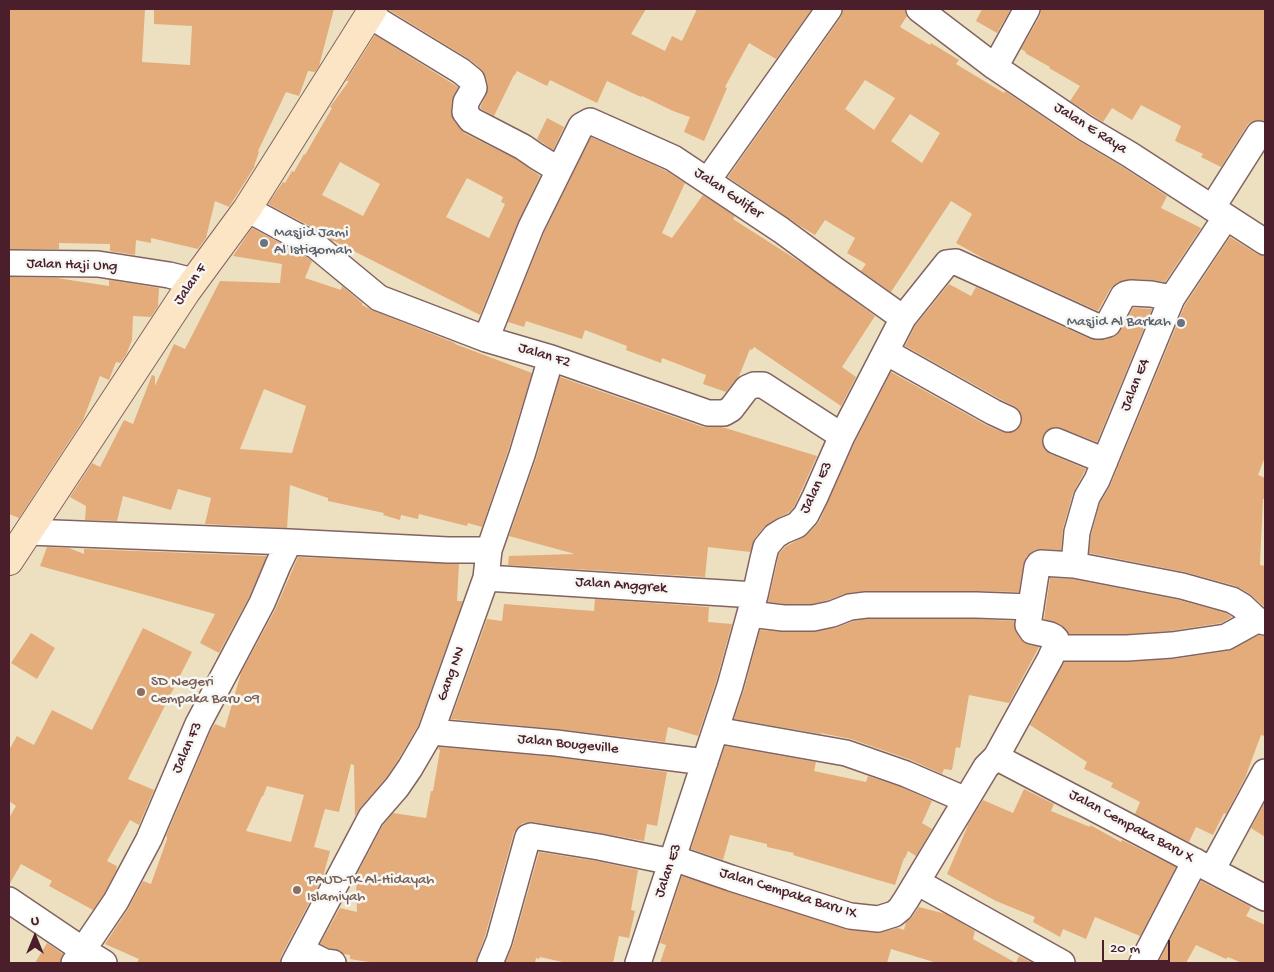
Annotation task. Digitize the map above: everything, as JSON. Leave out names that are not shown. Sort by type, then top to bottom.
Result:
[{"type":"street","points":[[708,180],[829,9]]},
{"type":"street","name":"Jalan E Raya","points":[[919,9],[995,67],[1085,128],[1129,154],[1265,242]]},
{"type":"street","points":[[995,67],[1027,9]]},
{"type":"street","points":[[371,12],[472,80],[474,88],[466,102],[465,112],[471,120],[523,147],[560,170]]},
{"type":"street","name":"Jalan F","points":[[9,561],[186,292],[247,209],[371,12]]},
{"type":"street","name":"Jalan Gulifer","points":[[486,340],[531,227],[581,126],[590,121],[673,158],[708,180],[903,318]]},
{"type":"street","name":"Jalan E4","points":[[1074,565],[1077,532],[1086,497],[1097,480],[1172,298],[1259,134]]},
{"type":"street","name":"Jalan F2","points":[[247,209],[316,246],[378,298],[486,340],[551,358],[708,413],[724,413],[731,409],[747,388],[754,385],[763,385],[842,436]]},
{"type":"street","name":"Jalan E3","points":[[638,963],[730,686],[766,547],[775,536],[797,525],[806,515],[842,436],[903,318],[947,263],[956,262],[1096,326],[1108,324],[1123,296],[1126,294],[1151,294],[1172,298]]},
{"type":"street","name":"Jalan Haji Ung","points":[[9,263],[98,264],[169,275],[194,281]]},
{"type":"street","points":[[886,352],[1008,419]]},
{"type":"street","name":"Gang NN","points":[[297,957],[371,817],[397,787],[431,732],[486,578],[489,550],[522,455],[551,358]]},
{"type":"street","points":[[1056,441],[1105,460]]},
{"type":"street","points":[[28,532],[448,550],[489,550]]},
{"type":"street","name":"Jalan F3","points":[[79,957],[116,901],[149,839],[198,724],[262,603],[289,542]]},
{"type":"street","points":[[1044,562],[1074,565],[1182,586],[1232,600],[1261,621],[1226,637],[1180,644],[1127,648],[1055,648],[1056,639],[1054,637],[1050,634],[1032,631],[1028,625],[1031,607],[1037,567],[1044,562]]},
{"type":"street","name":"Jalan Anggrek","points":[[486,578],[752,604],[782,618],[813,618],[866,605],[1031,607]]},
{"type":"street","name":"Jalan Cempaka Baru IX","points":[[490,963],[499,941],[527,840],[530,836],[599,846],[672,860],[850,916],[878,919],[894,914],[900,909],[917,882],[986,767],[996,757],[1055,648]]},
{"type":"street","points":[[716,730],[846,753],[906,774],[966,800]]},
{"type":"street","name":"Jalan Bougeville","points":[[431,732],[556,743],[705,762]]},
{"type":"street","name":"Jalan Cempaka Baru X","points":[[996,757],[1265,898]]},
{"type":"street","points":[[1142,963],[1265,772]]},
{"type":"street","points":[[917,882],[1062,963]]},
{"type":"street","points":[[9,900],[79,957],[104,963]]},
{"type":"street","points":[[297,957],[333,963]]},
{"type":"building","points":[[9,9],[145,9],[142,62],[190,65],[192,26],[154,24],[154,9],[334,9],[319,66],[315,72],[308,71],[299,96],[286,92],[258,151],[255,166],[229,207],[215,201],[206,238],[198,249],[151,238],[151,243],[136,240],[135,255],[110,251],[110,244],[59,243],[59,249],[9,249]]},
{"type":"building","points":[[388,9],[646,9],[631,34],[665,51],[672,36],[682,41],[697,9],[812,9],[776,59],[749,43],[725,87],[727,88],[704,141],[684,132],[690,117],[607,81],[597,103],[550,80],[547,86],[517,71],[494,116],[480,108],[488,85],[481,69],[469,59]]},
{"type":"building","points":[[843,9],[905,9],[907,16],[900,27],[959,60],[956,64],[1004,93],[1005,91],[1077,140],[1167,196],[1161,208],[1201,228],[1165,282],[1132,279],[1118,282],[1110,289],[1098,311],[988,261],[956,243],[972,214],[951,201],[891,292],[861,271],[866,264],[847,253],[855,238],[825,220],[815,235],[728,177],[841,17]],"holes":[[[865,80],[895,98],[874,130],[845,109]],[[910,114],[940,133],[922,163],[891,141]]]},
{"type":"building","points":[[982,9],[1011,9],[997,33],[976,21]]},
{"type":"building","points":[[1041,9],[1265,9],[1265,121],[1253,121],[1248,124],[1221,167],[1201,157],[1203,154],[1175,141],[1181,126],[1141,105],[1132,120],[1112,108],[1103,122],[1070,101],[1080,86],[1021,49],[1040,16]]},
{"type":"building","points":[[375,35],[458,87],[452,100],[451,111],[454,121],[464,133],[516,159],[540,176],[518,222],[480,315],[333,242],[323,233],[268,204],[305,155],[332,108],[330,107],[349,81],[346,81]],"holes":[[[340,162],[380,184],[363,216],[322,195]],[[467,178],[503,197],[501,202],[505,204],[489,238],[446,217]]]},
{"type":"building","points":[[547,118],[564,127],[553,150],[537,139]]},
{"type":"building","points":[[591,137],[656,166],[685,183],[662,233],[672,238],[703,195],[735,216],[733,219],[808,267],[875,316],[842,367],[856,377],[841,406],[754,347],[752,350],[750,349],[739,376],[726,392],[703,384],[706,375],[662,358],[661,363],[626,350],[627,346],[585,330],[582,339],[526,321],[524,327],[508,322],[544,233]]},
{"type":"building","points":[[252,228],[312,261],[305,278],[341,290],[342,286],[362,305],[374,311],[532,373],[482,527],[468,523],[467,526],[419,514],[418,519],[401,515],[400,520],[383,515],[384,513],[328,501],[328,498],[290,485],[287,528],[205,524],[211,498],[178,489],[171,510],[123,496],[117,521],[85,520],[86,506],[70,497],[92,463],[100,467],[124,420],[133,424],[152,375],[155,376],[155,386],[174,344],[185,349],[220,281],[280,283],[282,264],[233,256]],"holes":[[[264,389],[306,406],[292,453],[240,449]]]},
{"type":"building","points":[[1230,237],[1257,254],[1265,256],[1265,457],[1258,475],[1265,478],[1260,565],[1265,566],[1265,607],[1250,594],[1236,586],[1185,572],[1089,553],[1091,535],[1100,503],[1110,486],[1185,305]]},
{"type":"building","points":[[9,277],[57,278],[109,286],[109,280],[159,288],[158,306],[151,317],[133,316],[132,340],[126,355],[120,363],[116,362],[109,380],[100,376],[83,420],[19,518],[9,514]]},
{"type":"building","points":[[949,284],[971,296],[976,287],[1090,339],[1096,340],[1105,340],[1117,335],[1133,308],[1152,309],[1097,442],[1055,427],[1047,430],[1043,436],[1042,443],[1045,450],[1050,454],[1086,469],[1073,493],[1063,528],[1061,550],[1035,550],[1027,556],[1023,565],[1019,592],[866,591],[848,593],[812,604],[768,602],[779,554],[785,547],[807,535],[819,522],[855,442],[891,372],[1002,432],[1010,433],[1017,430],[1021,425],[1022,417],[1019,410],[1014,406],[905,346],[915,326]]},
{"type":"building","points":[[560,377],[703,427],[722,427],[817,456],[794,507],[788,513],[764,527],[755,538],[750,552],[708,547],[705,577],[508,565],[509,556],[575,554],[509,536],[536,459]]},
{"type":"building","points":[[47,547],[69,548],[84,554],[84,549],[267,556],[249,597],[219,653],[200,643],[215,614],[40,566]]},
{"type":"building","points":[[298,557],[459,564],[457,601],[463,601],[418,726],[386,778],[355,816],[354,765],[351,764],[339,812],[325,809],[314,847],[330,851],[323,877],[281,956],[280,963],[137,963],[139,959],[105,944],[128,909],[143,881],[151,884],[167,839],[166,836],[211,730],[215,724],[225,728],[241,673],[275,610]],"holes":[[[267,786],[304,795],[291,842],[246,831]]]},
{"type":"building","points":[[1050,578],[1072,579],[1179,600],[1226,613],[1232,617],[1221,623],[1170,631],[1127,634],[1069,634],[1060,624],[1044,619]]},
{"type":"building","points":[[595,599],[709,607],[708,622],[732,624],[716,682],[698,736],[668,727],[665,742],[451,719],[487,619],[502,621],[504,604],[594,611]]},
{"type":"building","points":[[867,619],[1014,621],[1016,632],[1020,639],[1029,645],[1039,647],[1009,703],[969,695],[960,748],[956,747],[952,770],[944,769],[942,774],[911,760],[851,739],[734,719],[760,630],[813,632]]},
{"type":"building","points":[[143,628],[192,652],[128,779],[154,790],[139,825],[130,820],[107,861],[117,866],[117,869],[104,894],[93,910],[49,886],[52,881],[21,864],[9,885],[9,818],[16,806],[9,801],[9,750],[17,736],[34,745],[52,710],[92,730]]},
{"type":"building","points":[[31,633],[55,648],[37,679],[11,663]]},
{"type":"building","points":[[1259,635],[1265,636],[1265,736],[1261,735],[1245,778],[1213,835],[1196,827],[1189,842],[1135,814],[1140,802],[1111,787],[1113,783],[1084,769],[1087,762],[1030,725],[1064,662],[1127,662],[1174,659],[1228,651]]},
{"type":"building","points":[[725,746],[816,762],[814,771],[866,782],[868,776],[901,787],[932,801],[922,823],[932,829],[916,856],[908,851],[895,885],[793,855],[794,853],[767,847],[767,844],[730,835],[723,860],[691,849]]},
{"type":"building","points":[[439,747],[554,757],[667,772],[657,826],[647,824],[644,841],[533,822],[523,823],[514,832],[476,963],[375,963],[350,959],[350,955],[320,944],[340,908],[357,912],[356,876],[383,825],[393,813],[426,818],[431,791],[433,791]]},
{"type":"building","points":[[1024,789],[1054,804],[1051,811],[1090,827],[1090,825],[1121,842],[1122,840],[1176,867],[1140,936],[1095,917],[1086,939],[1063,929],[1060,937],[1033,922],[1035,917],[996,901],[947,874],[969,823],[983,800],[1013,813]]},
{"type":"building","points":[[1265,802],[1265,837],[1251,828]]},
{"type":"building","points":[[539,852],[638,870],[631,910],[635,911],[629,938],[619,936],[613,963],[567,963],[540,957],[539,959],[536,958],[535,963],[505,963],[513,945]]},
{"type":"building","points":[[682,876],[848,930],[877,933],[898,928],[904,930],[906,922],[919,907],[946,914],[975,931],[973,939],[1016,963],[937,963],[891,949],[887,963],[660,963],[666,945],[660,943]]},
{"type":"building","points":[[1201,881],[1251,907],[1246,916],[1265,925],[1265,963],[1242,963],[1228,957],[1226,959],[1196,945],[1186,963],[1158,963]]},
{"type":"building","points":[[47,943],[63,954],[60,963],[35,963]]},
{"type":"building","points":[[1019,956],[1033,963],[1016,963]]},
{"type":"place","name":"Masjid Jami Al Istiqomah","points":[[264,243]]},
{"type":"place","name":"Masjid Al Barkah","points":[[1181,323]]},
{"type":"place","name":"SD Negeri Cempaka Baru 09","points":[[141,692]]},
{"type":"place","name":"PAUD-TK Al-Hidayah Islamiyah","points":[[297,890]]}]
